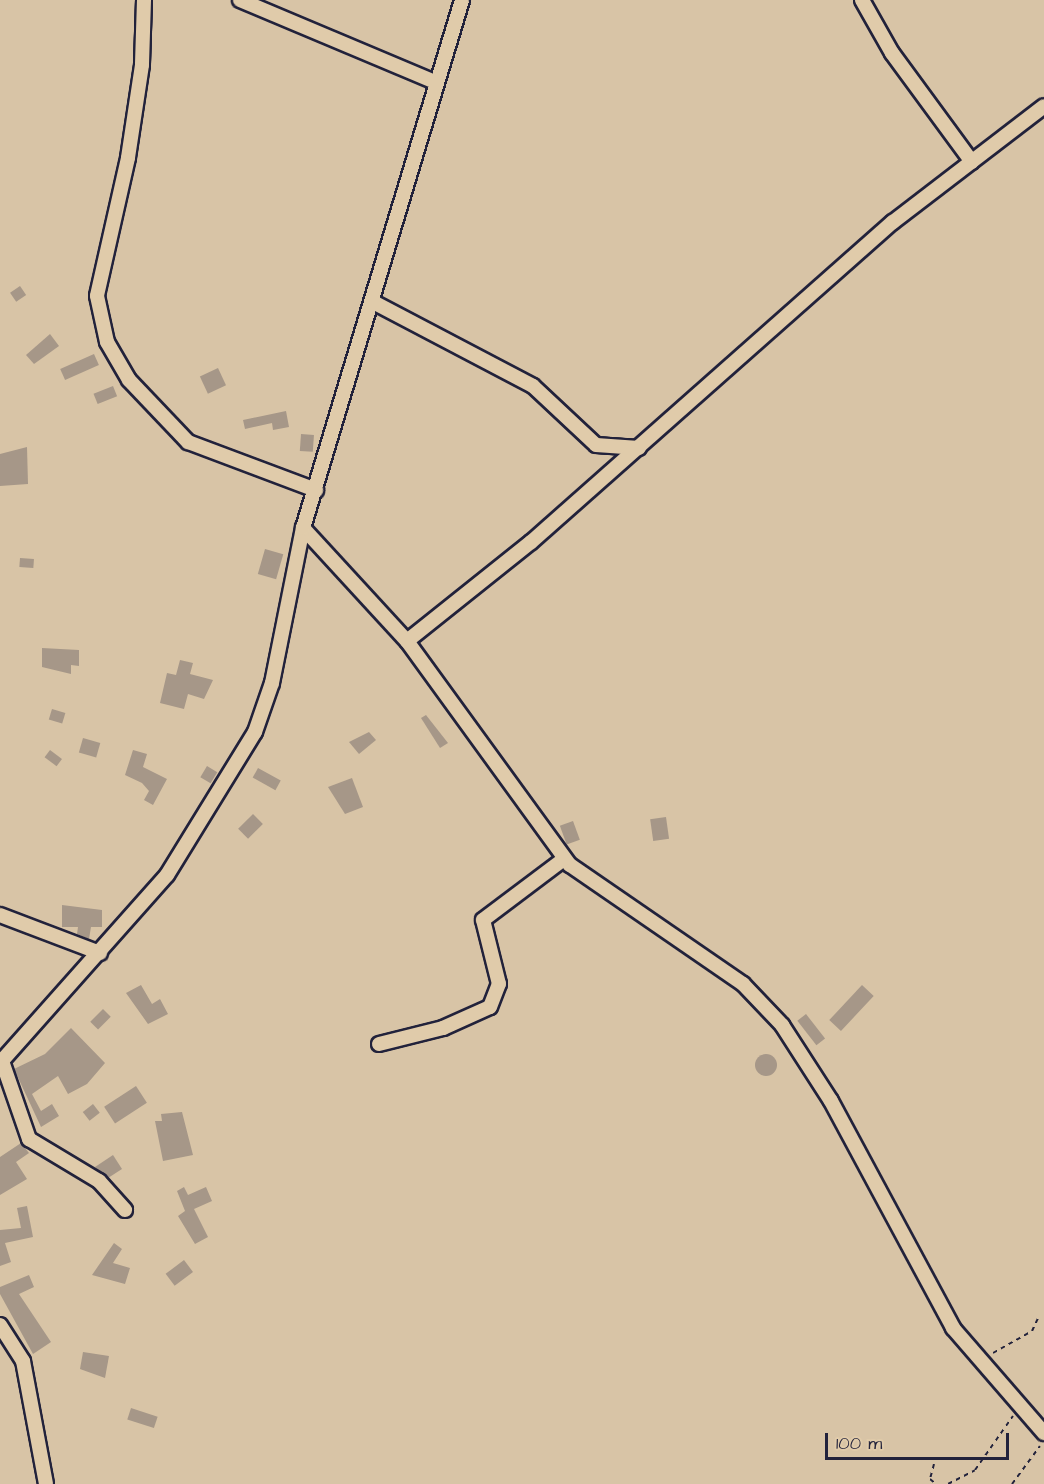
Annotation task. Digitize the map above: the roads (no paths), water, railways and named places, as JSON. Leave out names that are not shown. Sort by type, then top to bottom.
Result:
[{"type":"street","points":[[144,0],[142,65],[128,158],[97,296],[104,333],[129,380],[188,442],[316,490]]},
{"type":"street","points":[[240,0],[435,82]]},
{"type":"street","points":[[125,1210],[99,1181],[29,1139],[1,1062],[167,875],[255,732],[272,683],[303,528],[375,303],[435,82],[462,0]]},
{"type":"street","points":[[862,0],[892,53],[972,162]]},
{"type":"street","points":[[407,641],[639,448],[893,222],[1044,106]]},
{"type":"street","points":[[375,303],[533,386],[596,445],[639,448]]},
{"type":"street","points":[[303,528],[407,641],[564,859],[742,984],[782,1025],[831,1101],[953,1328],[980,1362],[1044,1433]]},
{"type":"street","points":[[379,1044],[443,1028],[490,1007],[499,984],[483,920],[564,859]]},
{"type":"street","points":[[0,915],[100,953]]},
{"type":"street","points":[[0,1325],[23,1361],[46,1484]]}]
